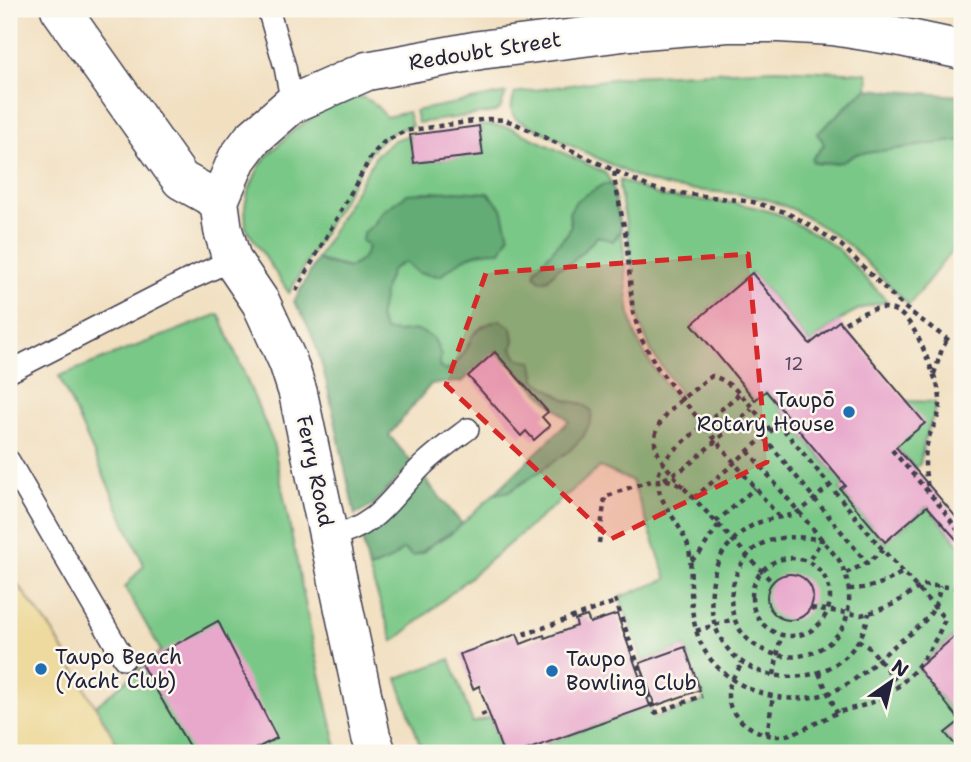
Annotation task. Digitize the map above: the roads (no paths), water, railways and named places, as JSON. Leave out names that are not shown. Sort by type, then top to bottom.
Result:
[{"type":"street","points":[[60,9],[181,180],[219,201],[237,159],[252,139],[282,113]]},
{"type":"street","points":[[724,9],[779,23]]},
{"type":"street","name":"Redoubt Street","points":[[282,113],[367,71],[480,50],[631,31],[728,23],[833,26],[962,50]]},
{"type":"street","name":"Ferry Road","points":[[219,201],[223,230],[232,260],[261,303],[299,393],[328,538],[377,753]]},
{"type":"lane","points":[[268,9],[285,67],[282,113]]},
{"type":"lane","points":[[9,372],[232,260]]},
{"type":"lane","points":[[328,538],[349,532],[370,520],[424,464],[468,429]]},
{"type":"lane","points":[[9,461],[124,659]]},
{"type":"place","name":"Taupō Rotary House","points":[[849,412]]},
{"type":"place","name":"Taupo Beach (Yacht Club)","points":[[41,669]]},
{"type":"place","name":"Taupo Bowling Club","points":[[552,671]]}]
